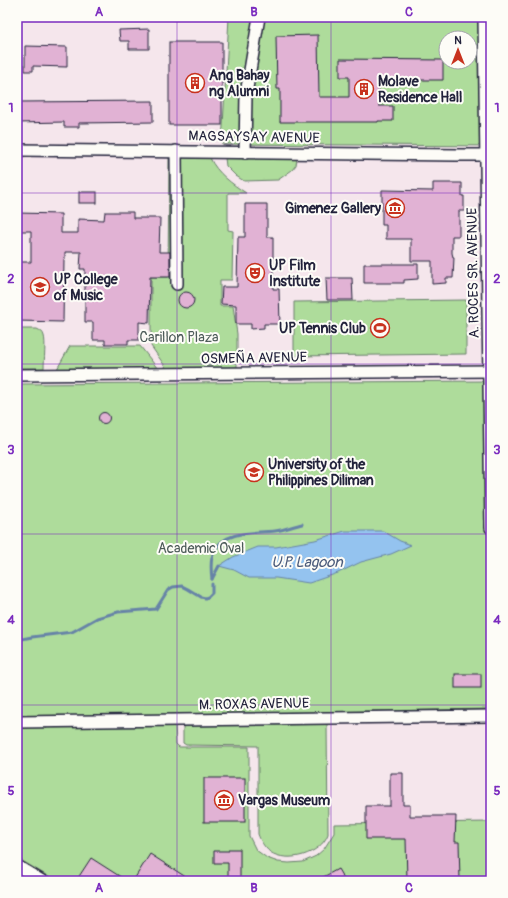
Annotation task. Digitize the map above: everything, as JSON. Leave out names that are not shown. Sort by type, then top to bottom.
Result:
[{"type":"street","points":[[245,152],[246,94],[259,17]]},
{"type":"street","name":"A. ROCES SR. AVENUE","points":[[484,17],[488,154],[491,528]]},
{"type":"street","name":"MAGSAYSAY AVENUE","points":[[17,150],[457,155],[488,154]]},
{"type":"street","points":[[176,152],[177,284]]},
{"type":"street","name":"OSMEÑA AVENUE","points":[[17,376],[490,371]]},
{"type":"street","name":"M. ROXAS AVENUE","points":[[17,722],[491,716]]},
{"type":"street","points":[[17,866],[42,881]]},
{"type":"shaded area","name":"University of the Philippines Diliman","points":[[17,17],[491,17],[491,881],[17,881]]},
{"type":"green space","points":[[229,17],[491,17],[491,146],[222,144]]},
{"type":"green space","name":"Carillon Plaza","points":[[169,157],[210,158],[217,169],[230,182],[246,193],[228,193],[228,230],[233,231],[232,280],[220,280],[220,306],[233,306],[237,334],[237,369],[167,369],[151,346],[151,277],[168,277]]},
{"type":"green space","points":[[225,158],[297,159],[296,165],[292,170],[278,180],[244,181],[236,176],[226,166]]},
{"type":"green space","name":"UP Tennis Club","points":[[466,300],[466,354],[294,356],[294,302]]},
{"type":"green space","name":"UP College of Music","points":[[17,329],[37,329],[41,331],[44,336],[45,343],[44,368],[17,368]]},
{"type":"green space","points":[[70,346],[140,346],[158,369],[57,369]]},
{"type":"green space","name":"Academic Oval","points":[[491,381],[491,709],[17,717],[17,384]]},
{"type":"green space","points":[[175,722],[176,744],[179,747],[249,747],[249,836],[256,850],[267,858],[278,862],[289,863],[303,862],[316,856],[324,849],[334,833],[334,824],[491,822],[491,881],[56,881],[17,858],[17,724]]},
{"type":"green space","points":[[327,724],[328,834],[319,847],[311,852],[294,857],[286,857],[270,852],[262,843],[258,834],[258,746],[186,745],[183,743],[183,726]]},
{"type":"water","name":"U.P. Lagoon","points":[[345,531],[383,531],[400,541],[411,545],[391,554],[361,562],[338,573],[309,583],[276,578],[249,578],[234,570],[219,566],[233,557],[258,547],[276,547],[315,540]]},
{"type":"building","points":[[149,29],[149,49],[129,49],[129,41],[120,41],[119,30]]},
{"type":"building","name":"Molave Residence Hall","points":[[318,35],[319,97],[349,97],[349,77],[340,77],[340,59],[438,60],[438,70],[443,70],[443,80],[379,80],[379,106],[393,106],[393,121],[280,122],[280,89],[277,89],[276,36]]},
{"type":"building","name":"Ang Bahay ng Alumni","points":[[169,42],[222,42],[222,125],[169,125]]},
{"type":"building","points":[[25,46],[67,47],[67,67],[33,66],[33,71],[25,71]]},
{"type":"building","points":[[153,101],[153,122],[79,123],[79,127],[64,127],[64,122],[17,123],[17,102]]},
{"type":"building","points":[[433,183],[462,183],[464,211],[459,211],[459,236],[452,236],[452,253],[454,257],[453,278],[446,278],[446,283],[432,284],[432,261],[411,261],[411,239],[386,239],[386,225],[382,225],[382,190],[433,191]]},
{"type":"building","points":[[79,192],[97,192],[97,203],[79,203]]},
{"type":"building","name":"UP Film Institute","points":[[245,204],[267,204],[267,237],[273,237],[273,289],[279,289],[280,324],[264,324],[264,328],[251,329],[251,324],[236,324],[236,305],[221,304],[222,287],[237,287],[238,237],[245,237]]},
{"type":"building","points":[[105,212],[133,212],[133,218],[160,218],[159,252],[170,252],[170,277],[150,277],[149,323],[139,322],[139,340],[128,340],[128,344],[105,344],[105,340],[93,340],[93,322],[85,322],[85,269],[80,269],[81,252],[65,252],[63,322],[17,321],[17,262],[31,262],[31,231],[17,231],[17,213],[61,214],[61,233],[78,233],[78,219],[104,220]]},
{"type":"building","name":"UP Tennis Club","points":[[364,264],[418,264],[418,279],[404,280],[404,283],[364,283]]},
{"type":"building","points":[[326,278],[352,278],[353,300],[327,300]]},
{"type":"building","points":[[186,292],[192,294],[194,300],[192,306],[186,308],[180,306],[178,300],[180,294]]},
{"type":"building","points":[[102,413],[106,413],[108,414],[108,422],[102,423],[99,420],[99,416]]},
{"type":"building","points":[[455,674],[481,674],[481,688],[455,688]]},
{"type":"building","points":[[390,773],[403,773],[403,805],[410,805],[410,816],[456,816],[455,842],[459,842],[460,881],[407,881],[406,839],[366,839],[366,806],[390,806]]},
{"type":"building","name":"Vargas Museum","points":[[204,778],[245,778],[245,822],[204,822]]},
{"type":"building","points":[[229,849],[240,849],[240,881],[228,881],[228,863],[214,863],[214,851],[229,851]]},
{"type":"building","points":[[150,854],[192,881],[133,881]]},
{"type":"building","points":[[91,858],[127,881],[76,881]]},
{"type":"building","points":[[338,869],[345,881],[316,881]]},
{"type":"waterway","points":[[212,579],[212,558],[218,545],[225,540],[232,536],[241,534],[278,530],[302,524]]},
{"type":"waterway","points":[[212,579],[219,566]]},
{"type":"waterway","points":[[17,640],[72,632],[97,618],[118,612],[156,609],[168,590],[173,587],[182,586],[205,598],[212,593],[212,584]]},
{"type":"place","name":"Ang Bahay ng Alumni","points":[[195,83]]},
{"type":"place","name":"Molave Residence Hall","points":[[364,89]]},
{"type":"place","name":"Gimenez Gallery","points":[[395,208]]},
{"type":"place","name":"UP Film Institute","points":[[255,273]]},
{"type":"place","name":"UP College of Music","points":[[40,287]]},
{"type":"place","name":"UP Tennis Club","points":[[380,328]]},
{"type":"place","name":"University of the Philippines Diliman","points":[[254,472]]},
{"type":"place","name":"Vargas Museum","points":[[224,800]]}]
